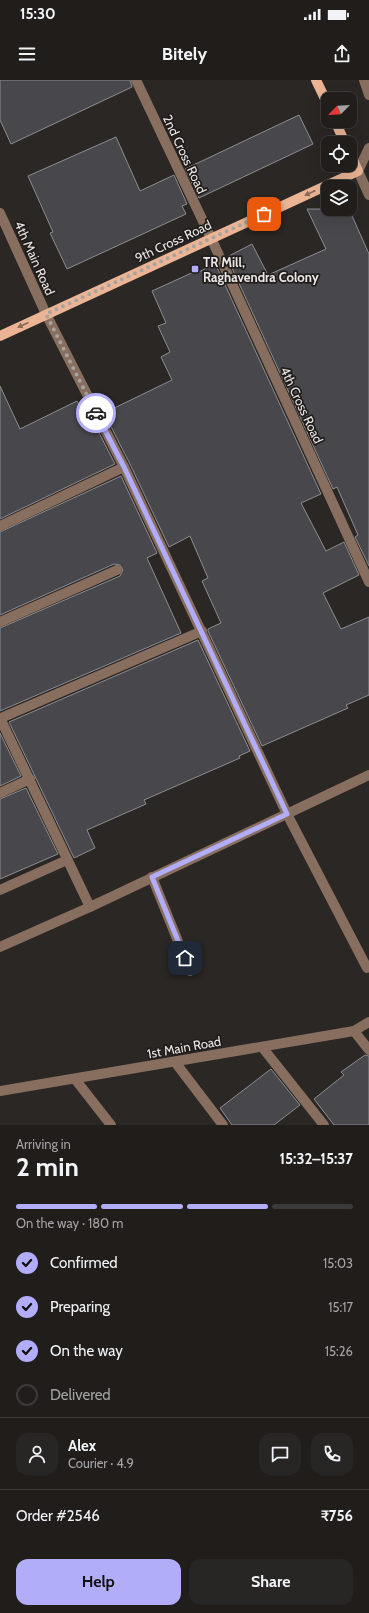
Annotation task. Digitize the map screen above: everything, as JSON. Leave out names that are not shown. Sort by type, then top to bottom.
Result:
[{"type":"main road","points":[[316,80],[322,92]]},
{"type":"main road","name":"9th Cross Road","points":[[0,336],[358,171]]},
{"type":"street","name":"2nd Cross Road","points":[[136,80],[211,238]]},
{"type":"street","points":[[364,80],[369,95]]},
{"type":"street","points":[[358,171],[369,148]]},
{"type":"street","points":[[358,171],[369,176]]},
{"type":"street","points":[[358,171],[369,195]]},
{"type":"street","name":"4th Main Road","points":[[0,213],[46,314],[124,467],[287,814],[367,968]]},
{"type":"street","name":"4th Cross Road","points":[[211,238],[369,582]]},
{"type":"street","points":[[0,526],[124,467]]},
{"type":"street","points":[[0,622],[116,570]]},
{"type":"street","points":[[90,907],[1,718],[202,631]]},
{"type":"street","points":[[0,947],[90,907],[369,775]]},
{"type":"street","points":[[0,793],[30,779]]},
{"type":"street","points":[[0,890],[67,860]]},
{"type":"street","points":[[152,877],[190,971]]},
{"type":"street","name":"1st Main Road","points":[[0,1091],[354,1031],[369,1022]]},
{"type":"street","points":[[354,1031],[369,1050]]},
{"type":"street","points":[[262,1047],[324,1125]]},
{"type":"street","points":[[175,1062],[223,1125]]},
{"type":"street","points":[[75,1079],[111,1125]]},
{"type":"building","points":[[0,80],[130,80],[132,87],[11,144],[0,120]]},
{"type":"building","points":[[299,115],[313,144],[199,198],[185,169]]},
{"type":"building","points":[[116,137],[140,191],[174,175],[187,204],[182,206],[186,214],[67,269],[50,233],[53,232],[28,176]]},
{"type":"building","points":[[307,209],[321,209],[321,216],[352,216],[369,254],[369,566],[355,537],[358,535],[337,487],[333,489],[227,257],[252,244],[268,275],[326,249]]},
{"type":"building","points":[[215,263],[321,494],[301,503],[326,551],[344,542],[359,575],[323,593],[341,629],[369,617],[369,695],[346,705],[348,708],[262,746],[208,631],[208,629],[221,623],[202,581],[208,578],[190,536],[169,547],[104,413],[172,380],[161,357],[170,352],[158,326],[166,323],[152,291],[198,270],[199,272]]},
{"type":"building","points":[[0,386],[20,429],[77,401],[86,422],[92,419],[115,464],[0,519]]},
{"type":"building","points":[[121,476],[157,553],[147,558],[181,633],[0,711],[0,628],[120,576],[123,570],[120,565],[114,564],[0,615],[0,532]]},
{"type":"building","points":[[198,640],[250,751],[239,756],[240,758],[144,800],[146,804],[87,830],[95,848],[74,858],[9,722]]},
{"type":"building","points":[[0,733],[21,776],[0,786]]},
{"type":"building","points":[[26,788],[58,854],[0,879],[0,799]]},
{"type":"building","points":[[365,1055],[369,1056],[369,1125],[334,1125],[314,1099],[344,1075],[341,1072]]},
{"type":"building","points":[[271,1069],[300,1105],[274,1125],[232,1125],[220,1108]]},
{"type":"way so far","points":[[96,413],[46,314],[264,214]]},
{"type":"place","name":"TR Mill, Raghavendra Colony","points":[[195,269]]},
{"type":"route","points":[[96,413],[124,467],[287,814],[152,877],[185,958]]}]
